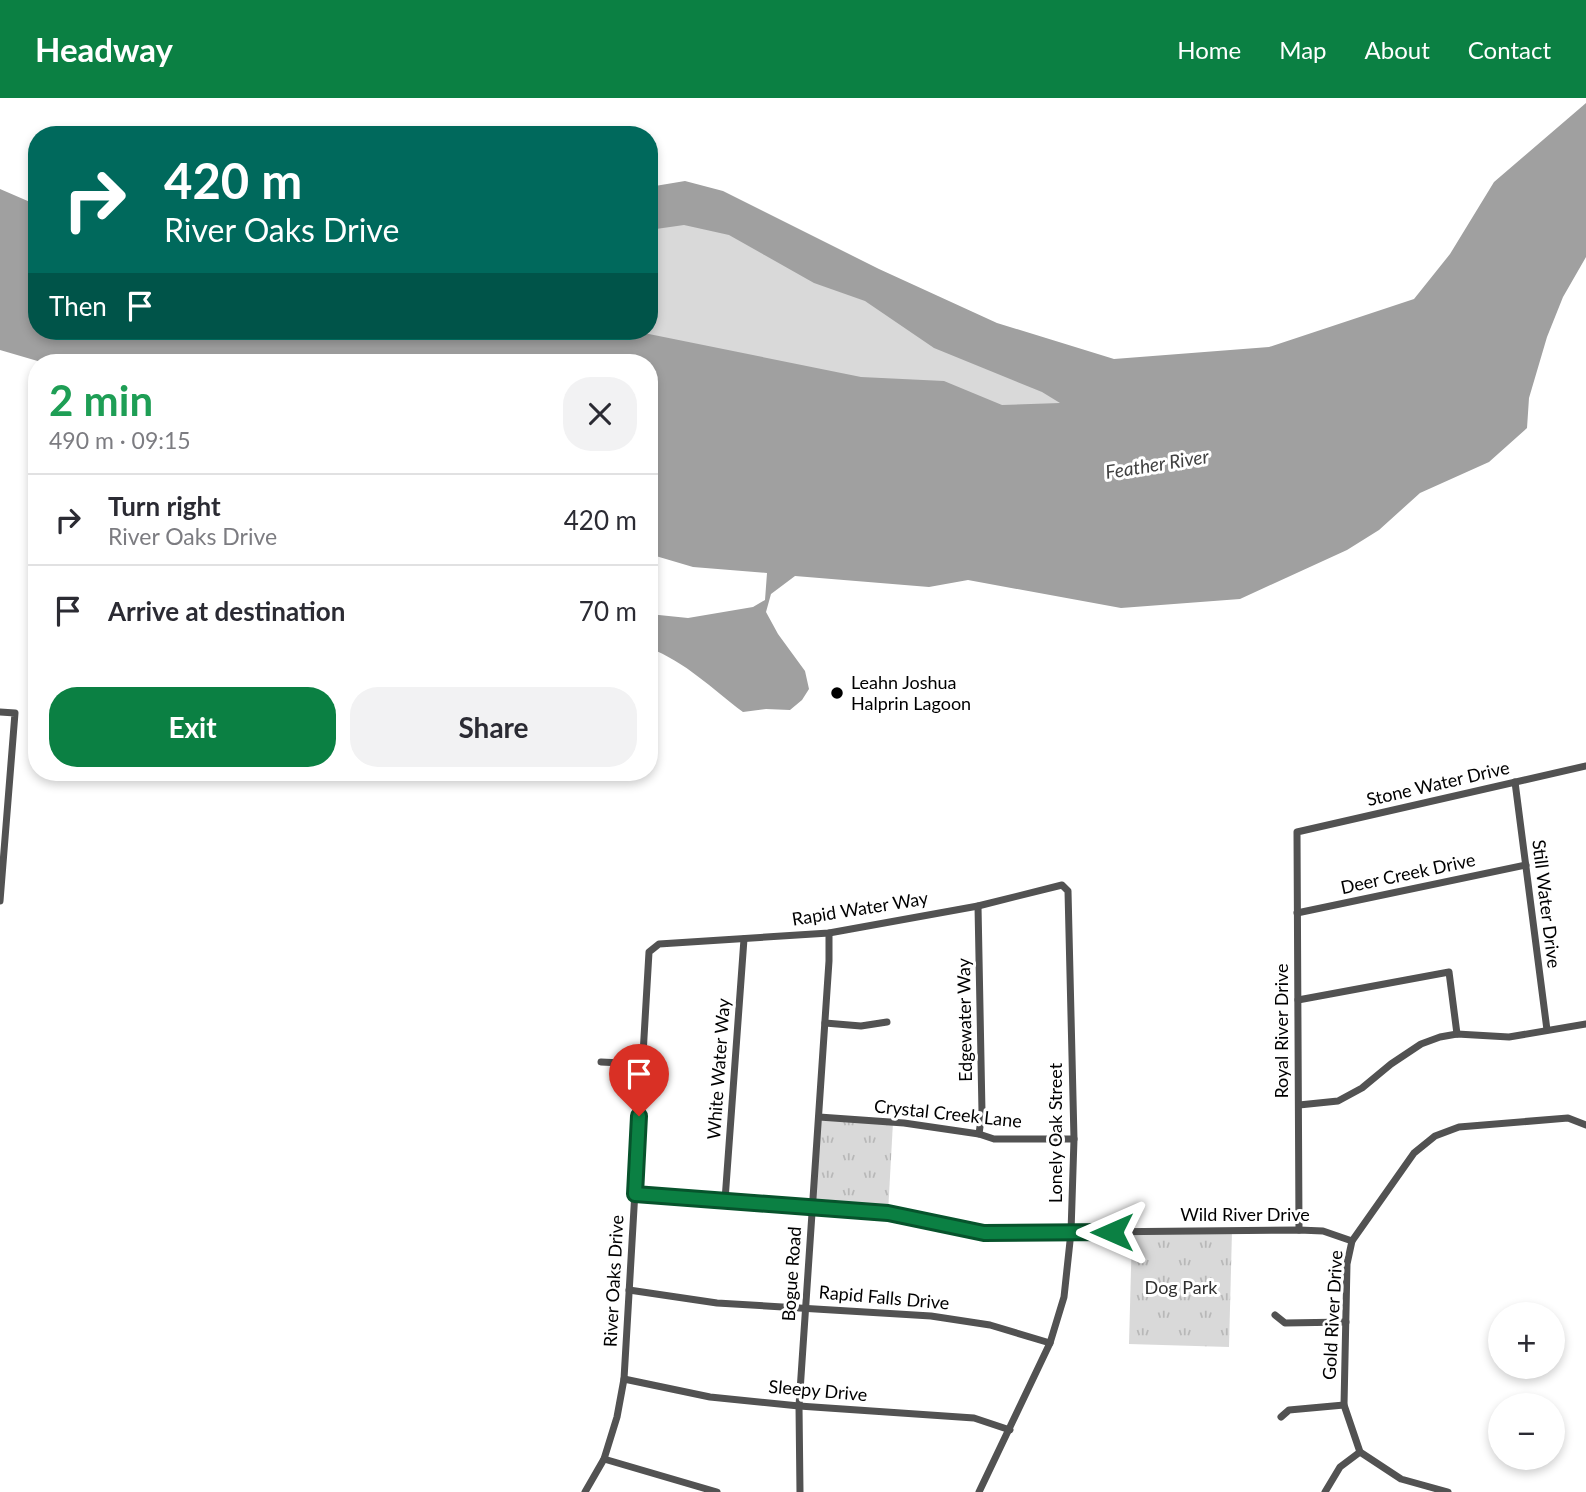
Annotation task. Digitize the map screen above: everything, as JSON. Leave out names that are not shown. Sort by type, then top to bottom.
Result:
[{"type":"street","points":[[0,712],[15,713],[0,901]]},
{"type":"street","name":"Stone Water Drive","points":[[1297,832],[1586,766]]},
{"type":"street","name":"Still Water Drive","points":[[1515,782],[1547,1030]]},
{"type":"street","name":"Royal River Drive","points":[[1297,832],[1299,1230]]},
{"type":"street","name":"Deer Creek Drive","points":[[1297,913],[1525,865]]},
{"type":"street","name":"Rapid Water Way","points":[[659,944],[829,933],[978,906],[1062,885]]},
{"type":"street","name":"Lonely Oak Street","points":[[979,1492],[1050,1343],[1064,1297],[1072,1232],[1074,1139],[1068,891],[1062,885]]},
{"type":"street","name":"Edgewater Way","points":[[978,906],[982,1112],[979,1134]]},
{"type":"street","name":"Bogue Road","points":[[800,1492],[799,1406],[830,961],[829,933]]},
{"type":"street","name":"White Water Way","points":[[725,1200],[744,939]]},
{"type":"street","name":"River Oaks Drive","points":[[585,1492],[604,1459],[617,1417],[624,1379],[649,952],[659,944]]},
{"type":"street","points":[[1298,1000],[1449,972],[1457,1034]]},
{"type":"street","points":[[825,1023],[861,1026],[887,1022]]},
{"type":"street","points":[[1298,1105],[1338,1101],[1362,1088],[1421,1044],[1440,1037],[1457,1034],[1508,1037],[1586,1024]]},
{"type":"street","points":[[601,1062],[643,1065]]},
{"type":"street","name":"Crystal Creek Lane","points":[[819,1117],[904,1123],[979,1134],[995,1139],[1074,1139]]},
{"type":"street","name":"Gold River Drive","points":[[1360,1452],[1350,1428],[1345,1405],[1347,1264],[1352,1241],[1414,1153],[1435,1136],[1459,1128],[1568,1118],[1586,1125]]},
{"type":"street","name":"Wild River Drive","points":[[635,1194],[888,1213],[984,1233],[1299,1230],[1323,1231],[1352,1241]]},
{"type":"street","name":"Rapid Falls Drive","points":[[629,1290],[717,1303],[931,1317],[990,1325],[1050,1343]]},
{"type":"street","points":[[1275,1315],[1285,1322],[1346,1322]]},
{"type":"street","name":"Sleepy Drive","points":[[624,1379],[710,1397],[974,1419],[1010,1430]]},
{"type":"street","points":[[1282,1417],[1289,1410],[1345,1405]]},
{"type":"street","points":[[1325,1492],[1340,1467],[1360,1452],[1401,1479],[1448,1492]]},
{"type":"street","points":[[604,1459],[717,1492]]},
{"type":"green space","points":[[658,204],[674,204],[1093,400],[972,419],[634,340],[658,340]]},
{"type":"green space","points":[[819,1117],[893,1122],[888,1213],[812,1206]]},
{"type":"green space","name":"Dog Park","points":[[1232,1231],[1229,1347],[1129,1344],[1132,1232]]},
{"type":"water","name":"Feather River","points":[[1586,103],[1586,257],[1563,297],[1547,337],[1529,398],[1527,428],[1489,462],[1420,493],[1379,530],[1347,550],[1240,599],[1121,608],[968,580],[929,587],[795,576],[771,594],[766,612],[778,634],[805,671],[809,689],[802,700],[790,710],[743,712],[687,668],[658,652],[658,615],[688,618],[753,607],[765,600],[767,573],[693,567],[658,557],[658,354],[28,354],[28,358],[0,350],[0,189],[28,201],[28,340],[658,340],[658,336],[861,377],[944,381],[1002,405],[1060,403],[1042,392],[934,348],[865,301],[814,283],[729,235],[684,225],[658,229],[658,186],[685,181],[723,191],[879,269],[997,323],[1114,359],[1269,347],[1414,299],[1450,254],[1494,182]]},
{"type":"place","name":"Leahn Joshua Halprin Lagoon","points":[[837,693]]},
{"type":"route","points":[[639,1116],[635,1194],[888,1213],[984,1233],[1112,1232]]}]
